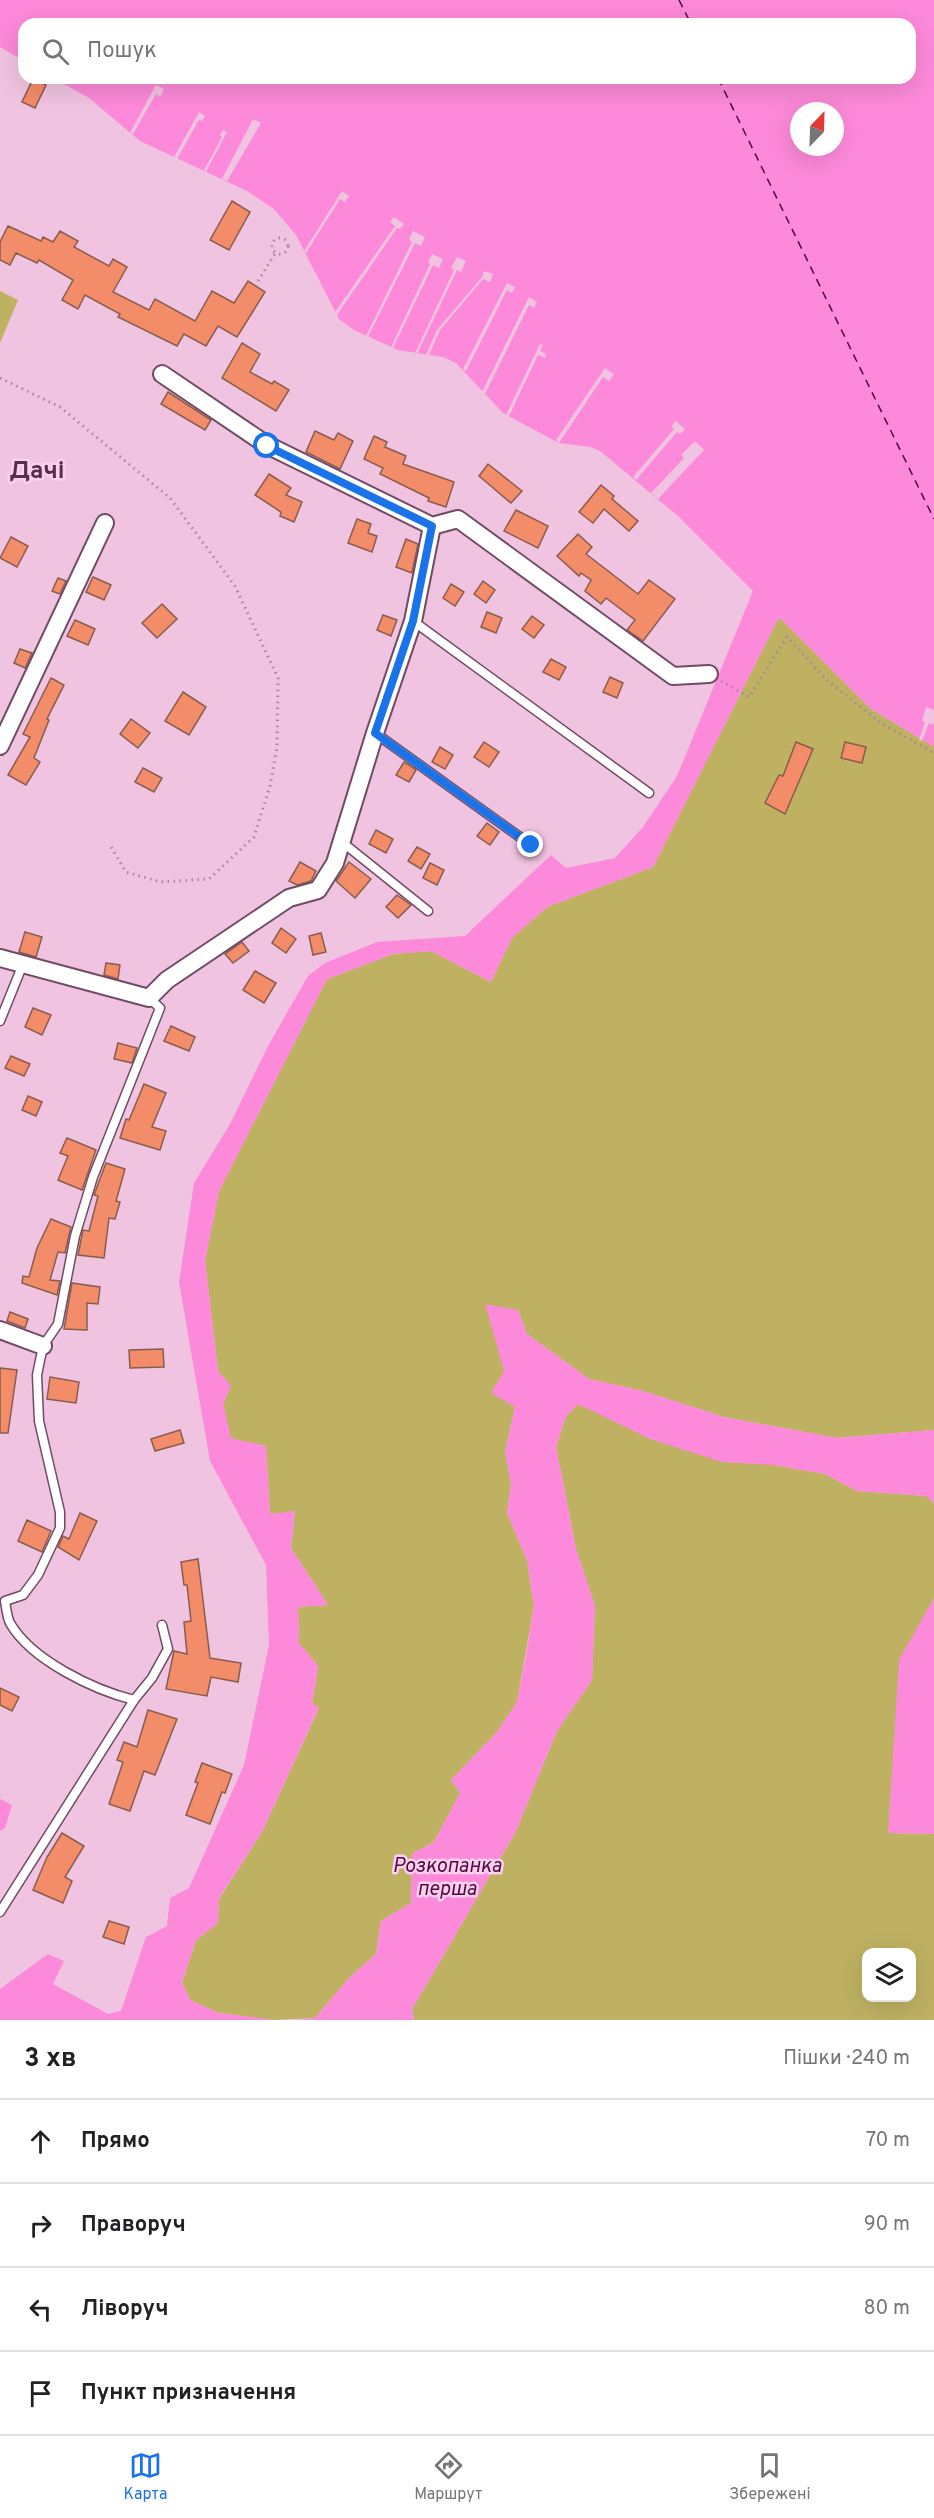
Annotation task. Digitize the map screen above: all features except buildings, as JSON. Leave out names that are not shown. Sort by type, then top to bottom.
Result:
[{"type":"street","points":[[162,374],[267,446],[432,526],[458,519],[673,676],[709,674]]},
{"type":"street","points":[[0,746],[105,523]]},
{"type":"street","points":[[0,958],[149,998],[167,980],[289,898],[318,890],[335,863],[375,733],[413,621],[432,526]]},
{"type":"street","points":[[0,1330],[43,1346]]},
{"type":"lane","points":[[413,621],[649,793]]},
{"type":"lane","points":[[375,733],[531,845]]},
{"type":"lane","points":[[342,842],[428,911]]},
{"type":"lane","points":[[0,1022],[23,964]]},
{"type":"lane","points":[[134,1700],[113,1695],[55,1665],[28,1646],[10,1622],[2,1599],[23,1595],[38,1575],[60,1528],[60,1512],[39,1420],[37,1375],[43,1346],[58,1324],[75,1236],[93,1177],[160,1008],[149,998]]},
{"type":"lane","points":[[0,1912],[134,1700],[152,1678],[168,1648],[162,1625]]},
{"type":"path","points":[[280,238],[285,240],[287,249],[281,253],[276,252],[273,249],[274,242],[280,238]]},
{"type":"path","points":[[258,281],[276,252]]},
{"type":"path","points":[[0,378],[60,407],[170,498],[235,586],[278,678],[277,747],[270,786],[254,837],[209,879],[161,882],[126,872],[111,847]]},
{"type":"path","points":[[709,674],[749,697],[787,637],[829,682],[872,716],[934,753]]},
{"type":"shaded area","points":[[0,291],[18,300],[0,343]]},
{"type":"shaded area","points":[[779,617],[870,708],[934,747],[934,1430],[837,1438],[724,1417],[643,1391],[589,1379],[527,1334],[518,1310],[515,1407],[505,1452],[511,1484],[507,1513],[527,1560],[534,1606],[517,1702],[497,1732],[451,1780],[460,1793],[434,1842],[412,1854],[411,1903],[381,1921],[376,1954],[350,1977],[315,2018],[273,2020],[219,2013],[190,2000],[182,1982],[196,1940],[218,1923],[219,1899],[262,1832],[319,1708],[312,1704],[318,1666],[299,1643],[298,1607],[328,1605],[291,1548],[295,1511],[270,1515],[266,1446],[231,1439],[223,1404],[230,1386],[218,1371],[205,1261],[219,1191],[327,979],[393,954],[431,951],[491,982],[512,938],[547,907],[653,867]]},
{"type":"shaded area","points":[[578,1404],[615,1421],[774,1465],[825,1474],[857,1491],[927,1496],[934,1504],[934,1598],[920,1625],[888,1833],[934,1834],[934,2020],[414,2020],[412,2009],[516,1831],[557,1731],[592,1680],[595,1606],[576,1549],[556,1447],[566,1416]]},
{"type":"water","points":[[0,0],[934,0],[934,747],[870,708],[779,617],[653,867],[547,907],[512,938],[491,982],[431,951],[393,954],[327,979],[219,1191],[205,1261],[218,1371],[231,1386],[223,1404],[231,1438],[266,1446],[270,1514],[295,1511],[291,1548],[328,1605],[298,1607],[299,1643],[318,1666],[312,1704],[319,1707],[262,1832],[219,1898],[218,1923],[196,1940],[182,1982],[190,2000],[219,2013],[273,2020],[0,2020],[0,1989],[48,1954],[64,1961],[53,1984],[108,2014],[121,2011],[146,1937],[167,1926],[170,1898],[189,1888],[244,1765],[269,1645],[266,1565],[210,1461],[179,1282],[194,1183],[230,1124],[268,1046],[308,976],[325,963],[377,942],[465,936],[551,855],[566,868],[615,858],[643,827],[677,776],[753,591],[678,516],[600,451],[590,447],[559,443],[503,413],[456,363],[443,357],[398,350],[354,330],[339,319],[296,235],[274,209],[247,191],[140,141],[89,98],[64,84],[916,84],[916,18],[18,18],[18,58],[0,47]]},
{"type":"water","name":"Розкопанка перша","points":[[485,1304],[518,1310],[527,1334],[589,1379],[643,1391],[724,1417],[837,1438],[934,1430],[934,1504],[927,1496],[857,1491],[825,1474],[774,1465],[722,1462],[650,1439],[578,1404],[566,1416],[556,1447],[576,1549],[595,1606],[592,1680],[557,1731],[516,1831],[412,2009],[414,2020],[298,2020],[315,2018],[350,1977],[376,1954],[381,1921],[411,1903],[412,1854],[434,1842],[460,1793],[451,1780],[497,1732],[517,1702],[534,1606],[527,1560],[507,1513],[511,1484],[505,1452],[515,1407],[491,1393],[504,1371]]},
{"type":"water","points":[[934,1598],[934,1834],[888,1833],[899,1660]]},
{"type":"water","points":[[0,1799],[12,1805],[5,1828],[0,1831]]},
{"type":"pier","points":[[156,85],[164,89],[160,97],[156,94],[133,134],[130,133]]},
{"type":"pier","points":[[199,112],[205,116],[202,121],[199,120],[177,159],[174,157]]},
{"type":"pier","points":[[253,119],[261,123],[227,181],[222,179]]},
{"type":"pier","points":[[223,130],[227,132],[206,172],[204,170],[222,137],[220,135]]},
{"type":"pier","points":[[342,191],[349,196],[345,202],[340,199],[306,253],[304,251]]},
{"type":"pier","points":[[394,217],[404,224],[400,229],[397,228],[337,315],[335,312],[395,226],[390,222]]},
{"type":"pier","points":[[413,231],[425,237],[421,246],[415,243],[368,337],[366,336],[412,242],[409,239]]},
{"type":"pier","points":[[432,254],[443,259],[439,268],[433,265],[393,348],[391,347],[430,264],[428,262]]},
{"type":"pier","points":[[457,257],[466,261],[461,272],[457,270],[417,354],[415,353],[454,270],[451,268]]},
{"type":"pier","points":[[484,271],[493,274],[490,282],[483,279],[440,330],[429,355],[426,355],[437,330],[482,277]]},
{"type":"pier","points":[[507,283],[515,287],[512,293],[507,290],[466,371],[463,369]]},
{"type":"pier","points":[[529,297],[537,302],[534,308],[529,305],[485,394],[482,392]]},
{"type":"pier","points":[[540,344],[543,345],[540,351],[546,354],[545,358],[538,355],[509,416],[506,415]]},
{"type":"pier","points":[[605,368],[614,374],[609,381],[603,377],[559,443],[556,440]]},
{"type":"pier","points":[[676,421],[685,429],[680,434],[677,432],[636,480],[633,477],[674,429],[671,426]]},
{"type":"pier","points":[[695,441],[704,450],[658,499],[651,493],[684,458],[681,455]]},
{"type":"pier","points":[[926,707],[934,710],[934,722],[933,725],[929,723],[922,741],[919,740],[925,722],[922,721]]},
{"type":"ferry route","points":[[679,0],[688,18]]},
{"type":"ferry route","points":[[721,84],[934,519]]},
{"type":"district","name":"Дачі","points":[[37,470]]},
{"type":"route","points":[[267,446],[432,526],[413,621],[375,733],[531,845]]}]
